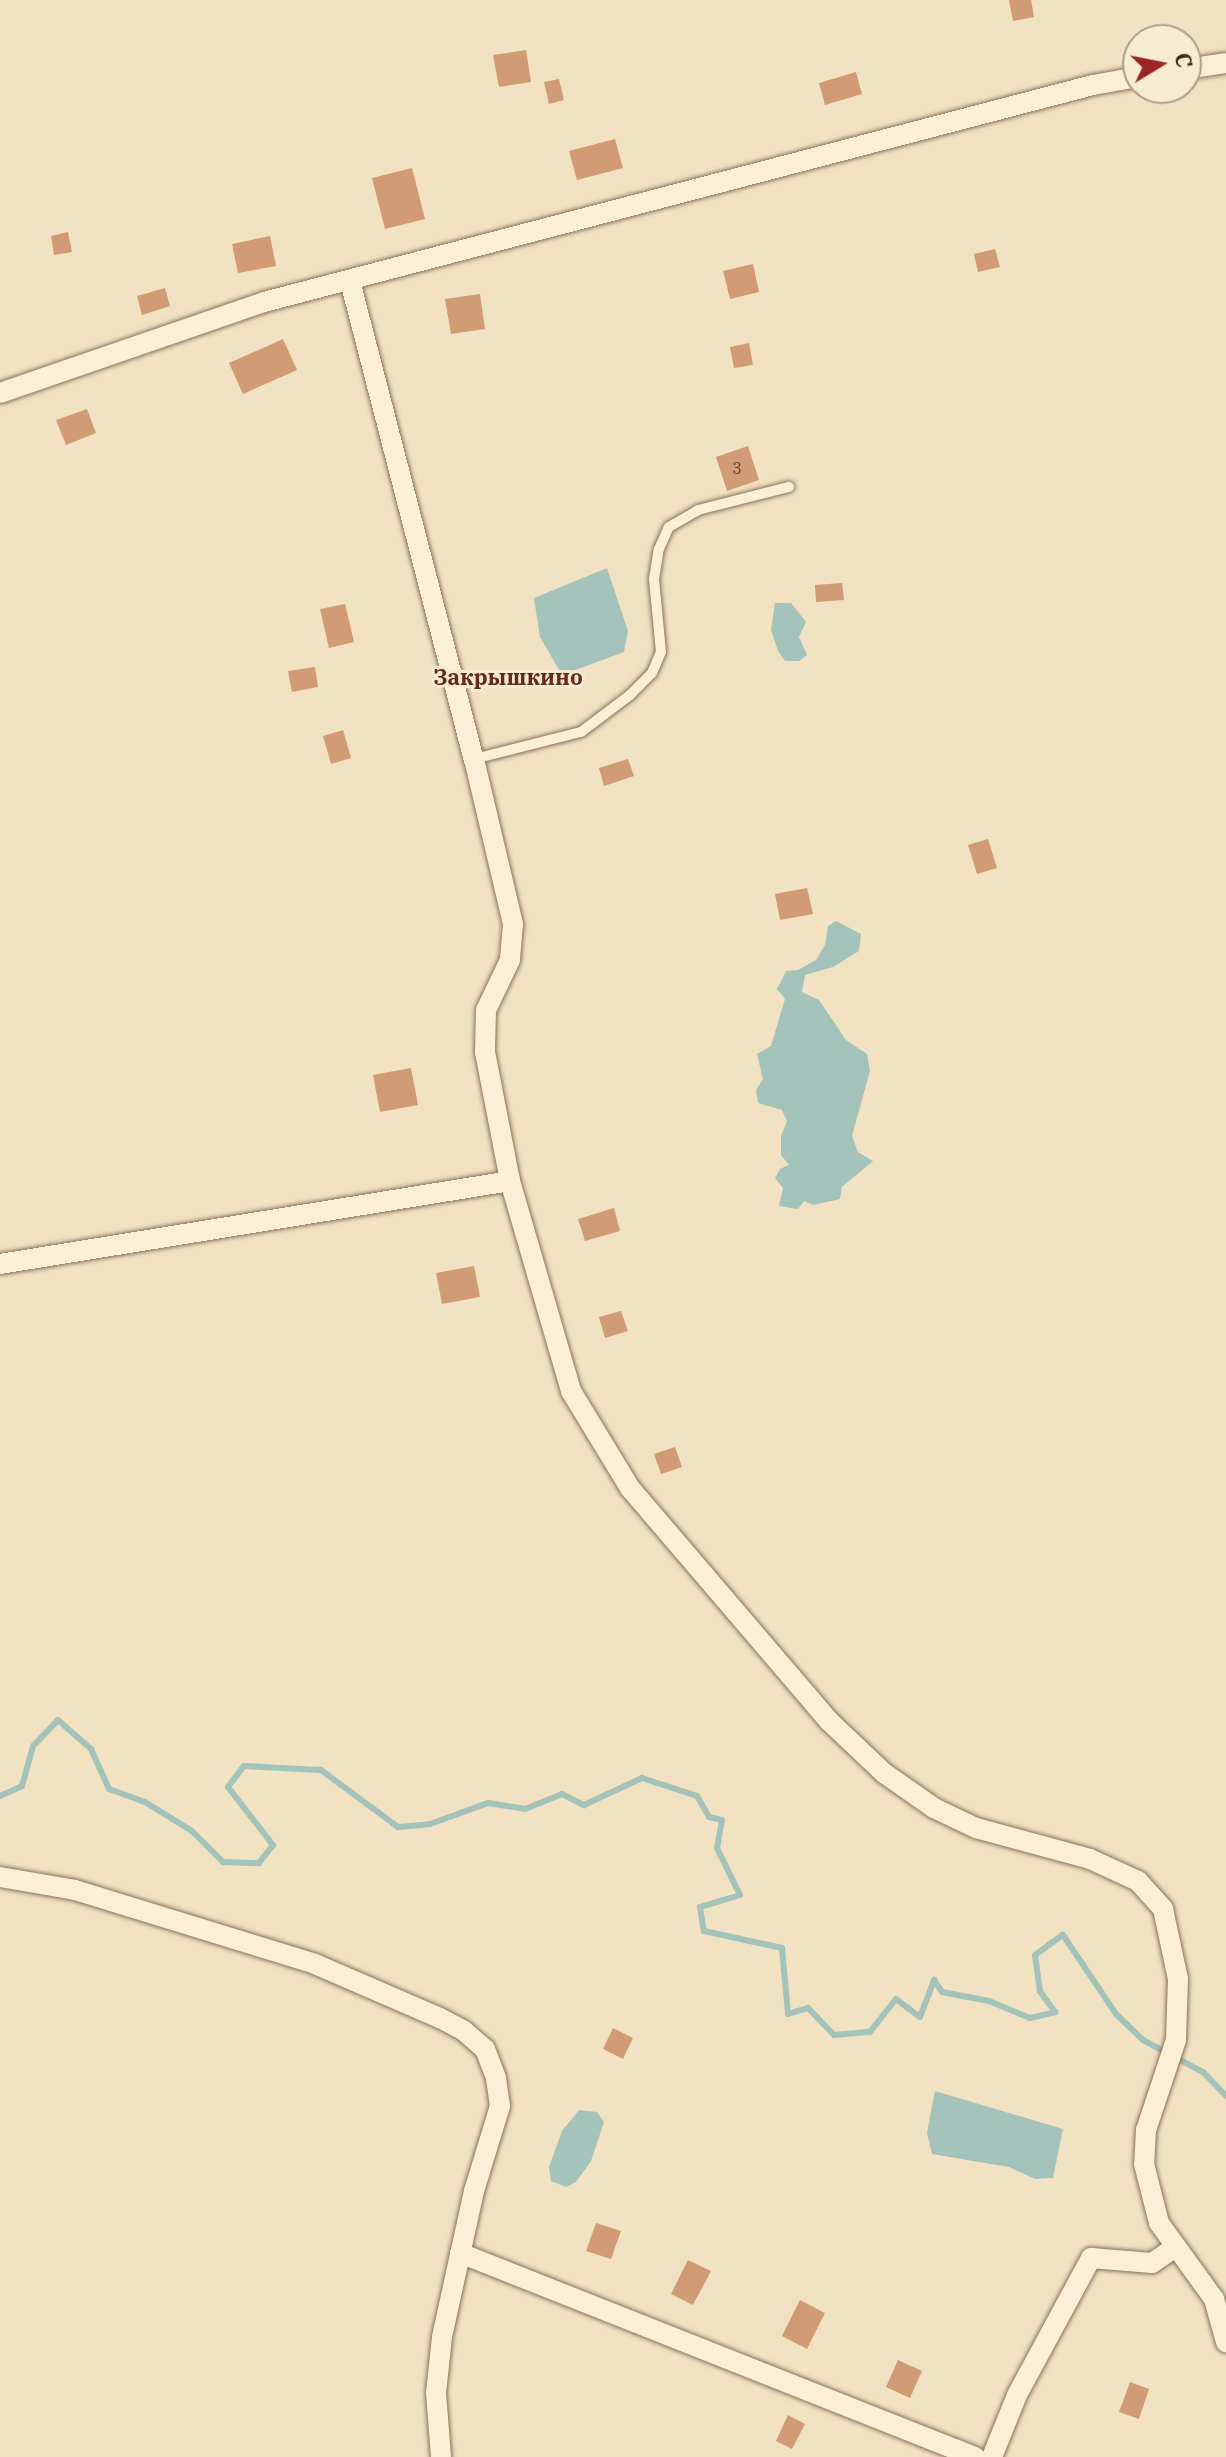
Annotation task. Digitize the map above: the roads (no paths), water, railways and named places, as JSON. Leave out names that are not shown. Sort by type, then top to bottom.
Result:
[{"type":"street","points":[[1202,67],[1226,63]]},
{"type":"street","points":[[0,393],[264,302],[1122,80]]},
{"type":"street","points":[[350,281],[474,759],[513,924],[510,960],[486,1010],[483,1029],[510,1181],[571,1391],[630,1488],[829,1721],[884,1773],[934,1808],[976,1828],[1090,1859],[1138,1881],[1163,1909],[1178,1979],[1176,2040],[1146,2130],[1144,2164],[1159,2223],[1214,2299],[1226,2342]]},
{"type":"street","points":[[0,1264],[510,1181]]},
{"type":"street","points":[[0,1877],[75,1890],[315,1964],[464,2031],[485,2049],[496,2078],[500,2106],[474,2191],[442,2337],[436,2393],[441,2457]]},
{"type":"street","points":[[992,2457],[1017,2395],[1091,2258],[1152,2263],[1176,2247]]},
{"type":"street","points":[[460,2253],[975,2457]]},
{"type":"lane","points":[[474,759],[581,732],[630,695],[652,673],[661,652],[654,579],[659,549],[669,527],[698,510],[789,487]]},
{"type":"water","points":[[607,568],[628,631],[624,652],[562,675],[540,637],[534,598]]},
{"type":"water","points":[[775,603],[791,603],[806,622],[799,637],[807,655],[799,661],[785,661],[778,651],[771,630]]},
{"type":"water","points":[[836,921],[861,934],[859,951],[833,967],[805,975],[802,992],[819,1000],[846,1040],[867,1054],[870,1071],[852,1136],[858,1152],[873,1161],[842,1187],[840,1199],[814,1205],[804,1201],[798,1209],[779,1206],[783,1188],[775,1178],[780,1169],[789,1165],[781,1155],[781,1136],[787,1121],[782,1110],[758,1103],[756,1090],[763,1079],[757,1054],[771,1046],[785,999],[777,989],[786,971],[798,970],[816,960],[825,945],[828,926]]},
{"type":"water","points":[[935,2091],[1063,2129],[1053,2178],[1035,2179],[1009,2167],[932,2154],[927,2133]]},
{"type":"water","points":[[579,2110],[597,2112],[604,2122],[591,2161],[576,2182],[566,2187],[551,2181],[549,2167],[562,2131]]},
{"type":"waterway","points":[[0,1796],[22,1786],[33,1746],[58,1720],[91,1749],[109,1789],[145,1802],[192,1831],[223,1862],[259,1863],[273,1845],[228,1787],[244,1766],[321,1770],[398,1827],[430,1824],[488,1803],[525,1809],[562,1794],[584,1805],[642,1778],[697,1796],[709,1817],[722,1820],[717,1848],[740,1895],[700,1907],[704,1931],[782,1948],[788,2014],[808,2008],[834,2035],[870,2032],[896,1999],[920,2017],[934,1980],[942,1992],[989,2001],[1030,2018],[1055,2012],[1040,1991],[1035,1955],[1063,1935],[1116,2014],[1143,2040],[1203,2072],[1226,2096]]},
{"type":"district","name":"Закрышкино","points":[[508,677]]}]
